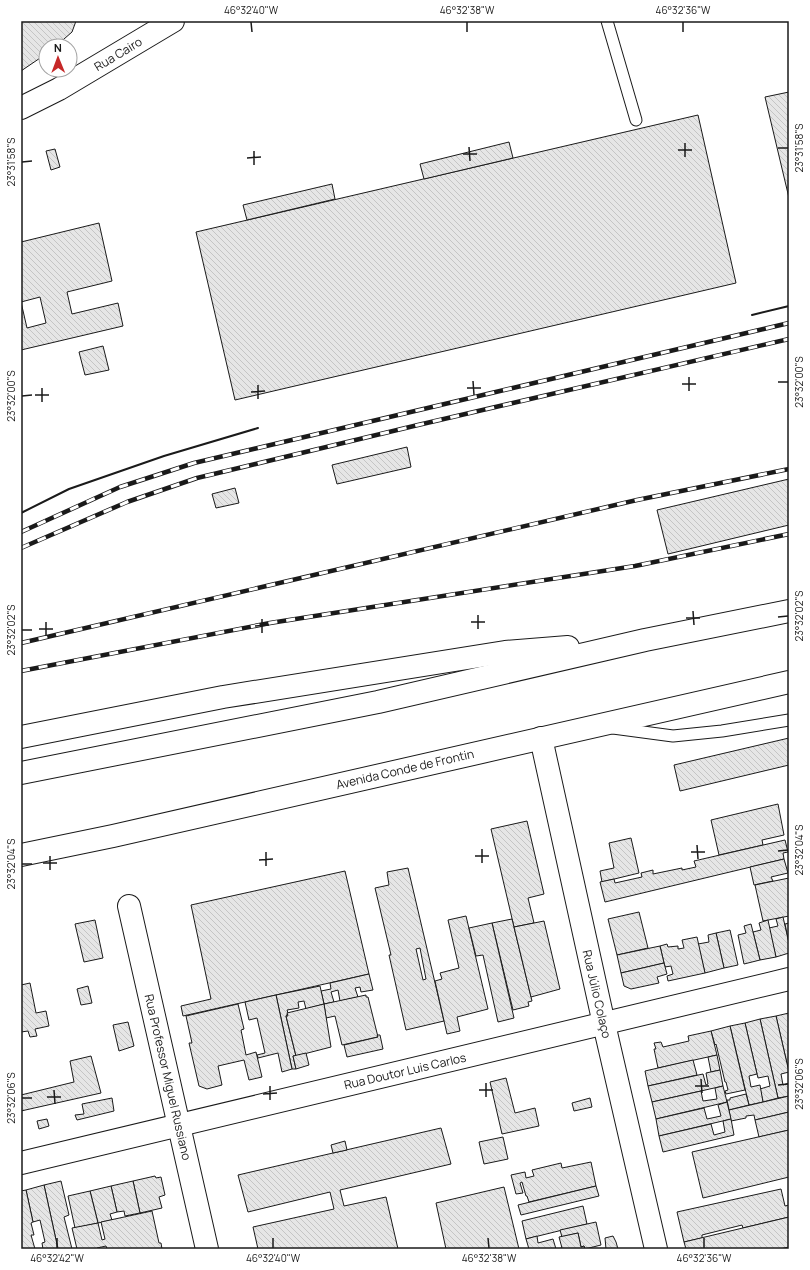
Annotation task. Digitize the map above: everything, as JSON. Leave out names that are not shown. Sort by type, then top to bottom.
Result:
[{"type":"main road","name":"Rua Cairo","points":[[21,108],[59,89],[173,21]]},
{"type":"main road","points":[[21,773],[378,702],[645,640],[789,611]]},
{"type":"main road","points":[[21,737],[223,697],[505,652],[645,640]]},
{"type":"main road","name":"Avenida Conde de Frontin","points":[[21,855],[113,836],[789,682]]},
{"type":"main road","name":"Rua Júlio Colaço","points":[[541,738],[604,1024],[656,1249]]},
{"type":"main road","name":"Rua Professor Miguel Russiano","points":[[129,906],[207,1249]]},
{"type":"main road","name":"Rua Doutor Luis Carlos","points":[[21,1163],[789,979]]},
{"type":"lane","points":[[607,21],[636,120]]},
{"type":"lane","points":[[597,726],[673,736],[722,731],[789,720]]},
{"type":"building","points":[[21,21],[76,21],[72,32],[65,38],[38,38],[38,59],[21,71]]},
{"type":"building","points":[[789,92],[789,198],[765,97]]},
{"type":"building","points":[[698,115],[736,283],[235,400],[196,232]]},
{"type":"building","points":[[509,142],[513,158],[424,179],[420,164]]},
{"type":"building","points":[[55,149],[60,167],[51,170],[46,151]]},
{"type":"building","points":[[332,184],[335,199],[247,220],[243,205]]},
{"type":"building","points":[[99,223],[112,281],[67,292],[72,314],[118,303],[123,326],[21,350],[21,302],[21,242]],"holes":[[[40,297],[46,323],[27,328],[21,302]]]},
{"type":"building","points":[[103,346],[109,370],[85,375],[79,352]]},
{"type":"building","points":[[407,447],[411,467],[337,484],[332,465]]},
{"type":"building","points":[[789,479],[789,525],[668,554],[657,510]]},
{"type":"building","points":[[235,488],[239,503],[216,508],[212,494]]},
{"type":"building","points":[[789,738],[789,765],[680,791],[674,765]]},
{"type":"building","points":[[778,804],[784,835],[762,840],[763,845],[719,855],[711,820]]},
{"type":"building","points":[[527,821],[544,894],[528,898],[534,923],[514,927],[491,829]]},
{"type":"building","points":[[631,838],[639,873],[602,882],[600,871],[614,868],[609,843]]},
{"type":"building","points":[[785,840],[788,852],[783,853],[784,859],[605,902],[600,882],[614,879],[615,883],[642,877],[641,873],[653,870],[653,874],[682,868],[682,870],[696,867],[694,861]]},
{"type":"building","points":[[784,859],[788,873],[771,877],[773,881],[754,885],[750,867]]},
{"type":"building","points":[[408,868],[444,1021],[406,1030],[389,955],[391,955],[375,888],[389,885],[387,872]],"holes":[[[420,948],[426,979],[423,980],[416,949]]]},
{"type":"building","points":[[345,871],[369,974],[183,1016],[181,1006],[211,999],[191,905]]},
{"type":"building","points":[[789,878],[789,916],[763,921],[755,885]]},
{"type":"building","points":[[639,912],[648,948],[617,955],[608,919]]},
{"type":"building","points":[[466,916],[488,1009],[457,1017],[460,1031],[447,1034],[435,981],[442,979],[440,973],[459,968],[448,920]]},
{"type":"building","points":[[783,917],[789,943],[789,953],[776,957],[769,928],[778,926],[776,919]]},
{"type":"building","points":[[512,919],[532,1001],[528,1002],[529,1006],[513,1010],[492,923]]},
{"type":"building","points":[[95,920],[103,958],[84,962],[75,924]]},
{"type":"building","points":[[768,920],[776,957],[760,960],[753,932],[761,930],[759,923]]},
{"type":"building","points":[[544,921],[560,989],[531,997],[514,927]]},
{"type":"building","points":[[492,923],[514,1018],[498,1022],[483,955],[476,956],[469,928]]},
{"type":"building","points":[[789,923],[789,943],[785,924]]},
{"type":"building","points":[[751,924],[760,960],[744,964],[738,935],[746,933],[744,926]]},
{"type":"building","points":[[730,930],[738,965],[724,968],[716,933]]},
{"type":"building","points":[[716,933],[724,968],[705,973],[698,944],[709,942],[708,935]]},
{"type":"building","points":[[697,937],[705,973],[668,981],[667,976],[673,974],[671,966],[665,967],[660,946],[667,944],[668,947],[678,946],[678,949],[684,948],[682,940]]},
{"type":"building","points":[[660,946],[664,963],[621,973],[617,955]]},
{"type":"building","points":[[664,963],[667,974],[657,977],[659,983],[631,989],[624,986],[621,973]]},
{"type":"building","points":[[369,974],[373,990],[361,992],[360,987],[355,988],[358,997],[340,1001],[338,990],[331,992],[334,1002],[324,1004],[321,991],[331,989],[330,983]]},
{"type":"building","points":[[30,983],[36,1013],[46,1011],[49,1026],[35,1029],[37,1036],[30,1037],[28,1031],[21,1032],[21,985]]},
{"type":"building","points":[[88,986],[92,1003],[81,1005],[77,989]]},
{"type":"building","points":[[320,986],[324,1004],[306,1009],[304,1001],[298,1002],[299,1008],[287,1010],[288,1013],[286,1016],[296,1056],[293,1056],[296,1069],[292,1069],[276,995]]},
{"type":"building","points":[[276,995],[292,1069],[282,1072],[278,1053],[258,1058],[257,1055],[265,1053],[257,1018],[249,1020],[245,1002]]},
{"type":"building","points":[[366,995],[366,997],[368,997],[378,1037],[342,1045],[335,1016],[326,1018],[324,1004]]},
{"type":"building","points":[[238,1004],[244,1029],[241,1030],[246,1055],[256,1052],[262,1077],[249,1080],[244,1060],[218,1066],[222,1085],[207,1089],[199,1086],[189,1043],[192,1043],[186,1016]]},
{"type":"building","points":[[324,1004],[331,1047],[296,1056],[286,1016],[288,1016],[287,1013]]},
{"type":"building","points":[[789,1013],[789,1072],[776,1016]]},
{"type":"building","points":[[776,1016],[789,1072],[781,1074],[783,1085],[789,1083],[789,1096],[778,1098],[760,1019]]},
{"type":"building","points":[[760,1019],[778,1098],[763,1102],[760,1089],[770,1086],[768,1076],[758,1078],[745,1023]]},
{"type":"building","points":[[128,1022],[134,1046],[119,1051],[113,1025]]},
{"type":"building","points":[[745,1023],[757,1074],[749,1076],[751,1087],[760,1085],[763,1102],[749,1105],[730,1026]]},
{"type":"building","points":[[730,1026],[745,1090],[726,1094],[725,1091],[728,1090],[716,1044],[715,1045],[711,1031]]},
{"type":"building","points":[[711,1031],[717,1055],[658,1068],[654,1043],[661,1042],[663,1047],[689,1041],[688,1036]]},
{"type":"building","points":[[377,1035],[380,1035],[383,1049],[347,1057],[344,1045],[378,1037]]},
{"type":"building","points":[[306,1053],[309,1065],[296,1069],[293,1056]]},
{"type":"building","points":[[717,1055],[720,1070],[711,1072],[708,1057]]},
{"type":"building","points":[[91,1056],[101,1093],[21,1111],[21,1095],[74,1082],[70,1061]]},
{"type":"building","points":[[693,1060],[697,1075],[648,1086],[645,1071]]},
{"type":"building","points":[[720,1070],[723,1086],[652,1102],[648,1086],[703,1074],[706,1085],[708,1084],[706,1073]]},
{"type":"building","points":[[506,1078],[515,1113],[535,1108],[539,1126],[502,1134],[490,1082]]},
{"type":"building","points":[[723,1086],[727,1102],[656,1119],[652,1102],[701,1091],[703,1101],[717,1099],[715,1088]]},
{"type":"building","points":[[746,1094],[749,1105],[729,1110],[727,1100]]},
{"type":"building","points":[[789,1096],[789,1112],[755,1120],[754,1115],[731,1121],[729,1110]]},
{"type":"building","points":[[112,1098],[114,1111],[77,1120],[75,1115],[84,1114],[82,1104]]},
{"type":"building","points":[[590,1098],[592,1107],[574,1111],[572,1103]]},
{"type":"building","points":[[727,1102],[731,1119],[659,1136],[656,1119],[704,1108],[707,1119],[721,1116],[718,1105]]},
{"type":"building","points":[[789,1112],[789,1130],[759,1137],[755,1120]]},
{"type":"building","points":[[47,1119],[49,1126],[39,1129],[37,1121]]},
{"type":"building","points":[[731,1119],[734,1135],[663,1152],[659,1136],[711,1124],[714,1135],[725,1132],[723,1121]]},
{"type":"building","points":[[441,1128],[451,1164],[340,1190],[344,1206],[386,1197],[398,1249],[258,1249],[253,1227],[334,1209],[330,1192],[248,1212],[238,1175]]},
{"type":"building","points":[[789,1130],[789,1177],[703,1198],[692,1152]]},
{"type":"building","points":[[503,1137],[508,1159],[484,1164],[479,1142]]},
{"type":"building","points":[[345,1141],[347,1150],[333,1153],[331,1145]]},
{"type":"building","points":[[591,1162],[596,1186],[529,1202],[522,1182],[520,1183],[523,1193],[516,1194],[511,1175],[525,1172],[526,1178],[534,1176],[532,1170],[561,1163],[562,1168]]},
{"type":"building","points":[[155,1176],[156,1178],[161,1177],[165,1195],[159,1197],[162,1208],[140,1213],[133,1181]]},
{"type":"building","points":[[61,1181],[69,1215],[64,1217],[72,1249],[58,1249],[44,1185]]},
{"type":"building","points":[[133,1181],[140,1213],[125,1216],[124,1211],[117,1212],[111,1186]]},
{"type":"building","points":[[44,1185],[58,1249],[43,1249],[42,1243],[45,1242],[40,1220],[33,1222],[26,1190]]},
{"type":"building","points":[[111,1186],[117,1212],[110,1214],[112,1220],[98,1223],[90,1191]]},
{"type":"building","points":[[596,1186],[599,1196],[521,1215],[518,1205]]},
{"type":"building","points":[[504,1187],[519,1249],[446,1249],[436,1203]]},
{"type":"building","points":[[781,1189],[785,1206],[789,1205],[789,1217],[743,1228],[742,1225],[702,1235],[702,1238],[684,1242],[677,1212]]},
{"type":"building","points":[[26,1190],[33,1222],[31,1223],[34,1235],[31,1235],[35,1249],[22,1249],[21,1246],[21,1191]]},
{"type":"building","points":[[90,1191],[98,1223],[75,1228],[68,1196]]},
{"type":"building","points":[[583,1206],[587,1224],[526,1239],[522,1221]]},
{"type":"building","points":[[152,1211],[159,1243],[161,1243],[162,1249],[107,1249],[106,1246],[97,1249],[77,1249],[72,1228],[98,1223],[102,1240],[105,1239],[101,1222]]},
{"type":"building","points":[[789,1217],[789,1247],[780,1249],[686,1249],[684,1242]]},
{"type":"building","points":[[596,1222],[601,1245],[585,1249],[584,1246],[581,1247],[578,1233],[562,1237],[560,1230]]},
{"type":"building","points":[[578,1233],[581,1247],[584,1246],[585,1249],[557,1249],[562,1248],[559,1237]]},
{"type":"building","points":[[537,1236],[538,1243],[553,1239],[556,1249],[529,1249],[526,1239]]},
{"type":"building","points":[[613,1236],[618,1249],[606,1249],[605,1238]]},
{"type":"railway","points":[[21,532],[120,487],[194,463],[789,323]]},
{"type":"railway","points":[[21,548],[127,502],[197,478],[789,339]]},
{"type":"railway","points":[[21,643],[637,500],[789,469]]},
{"type":"railway","points":[[21,671],[270,623],[635,566],[789,534]]},
{"type":"wall","points":[[752,315],[789,306]]},
{"type":"wall","points":[[21,513],[69,489],[164,456],[258,428]]}]
